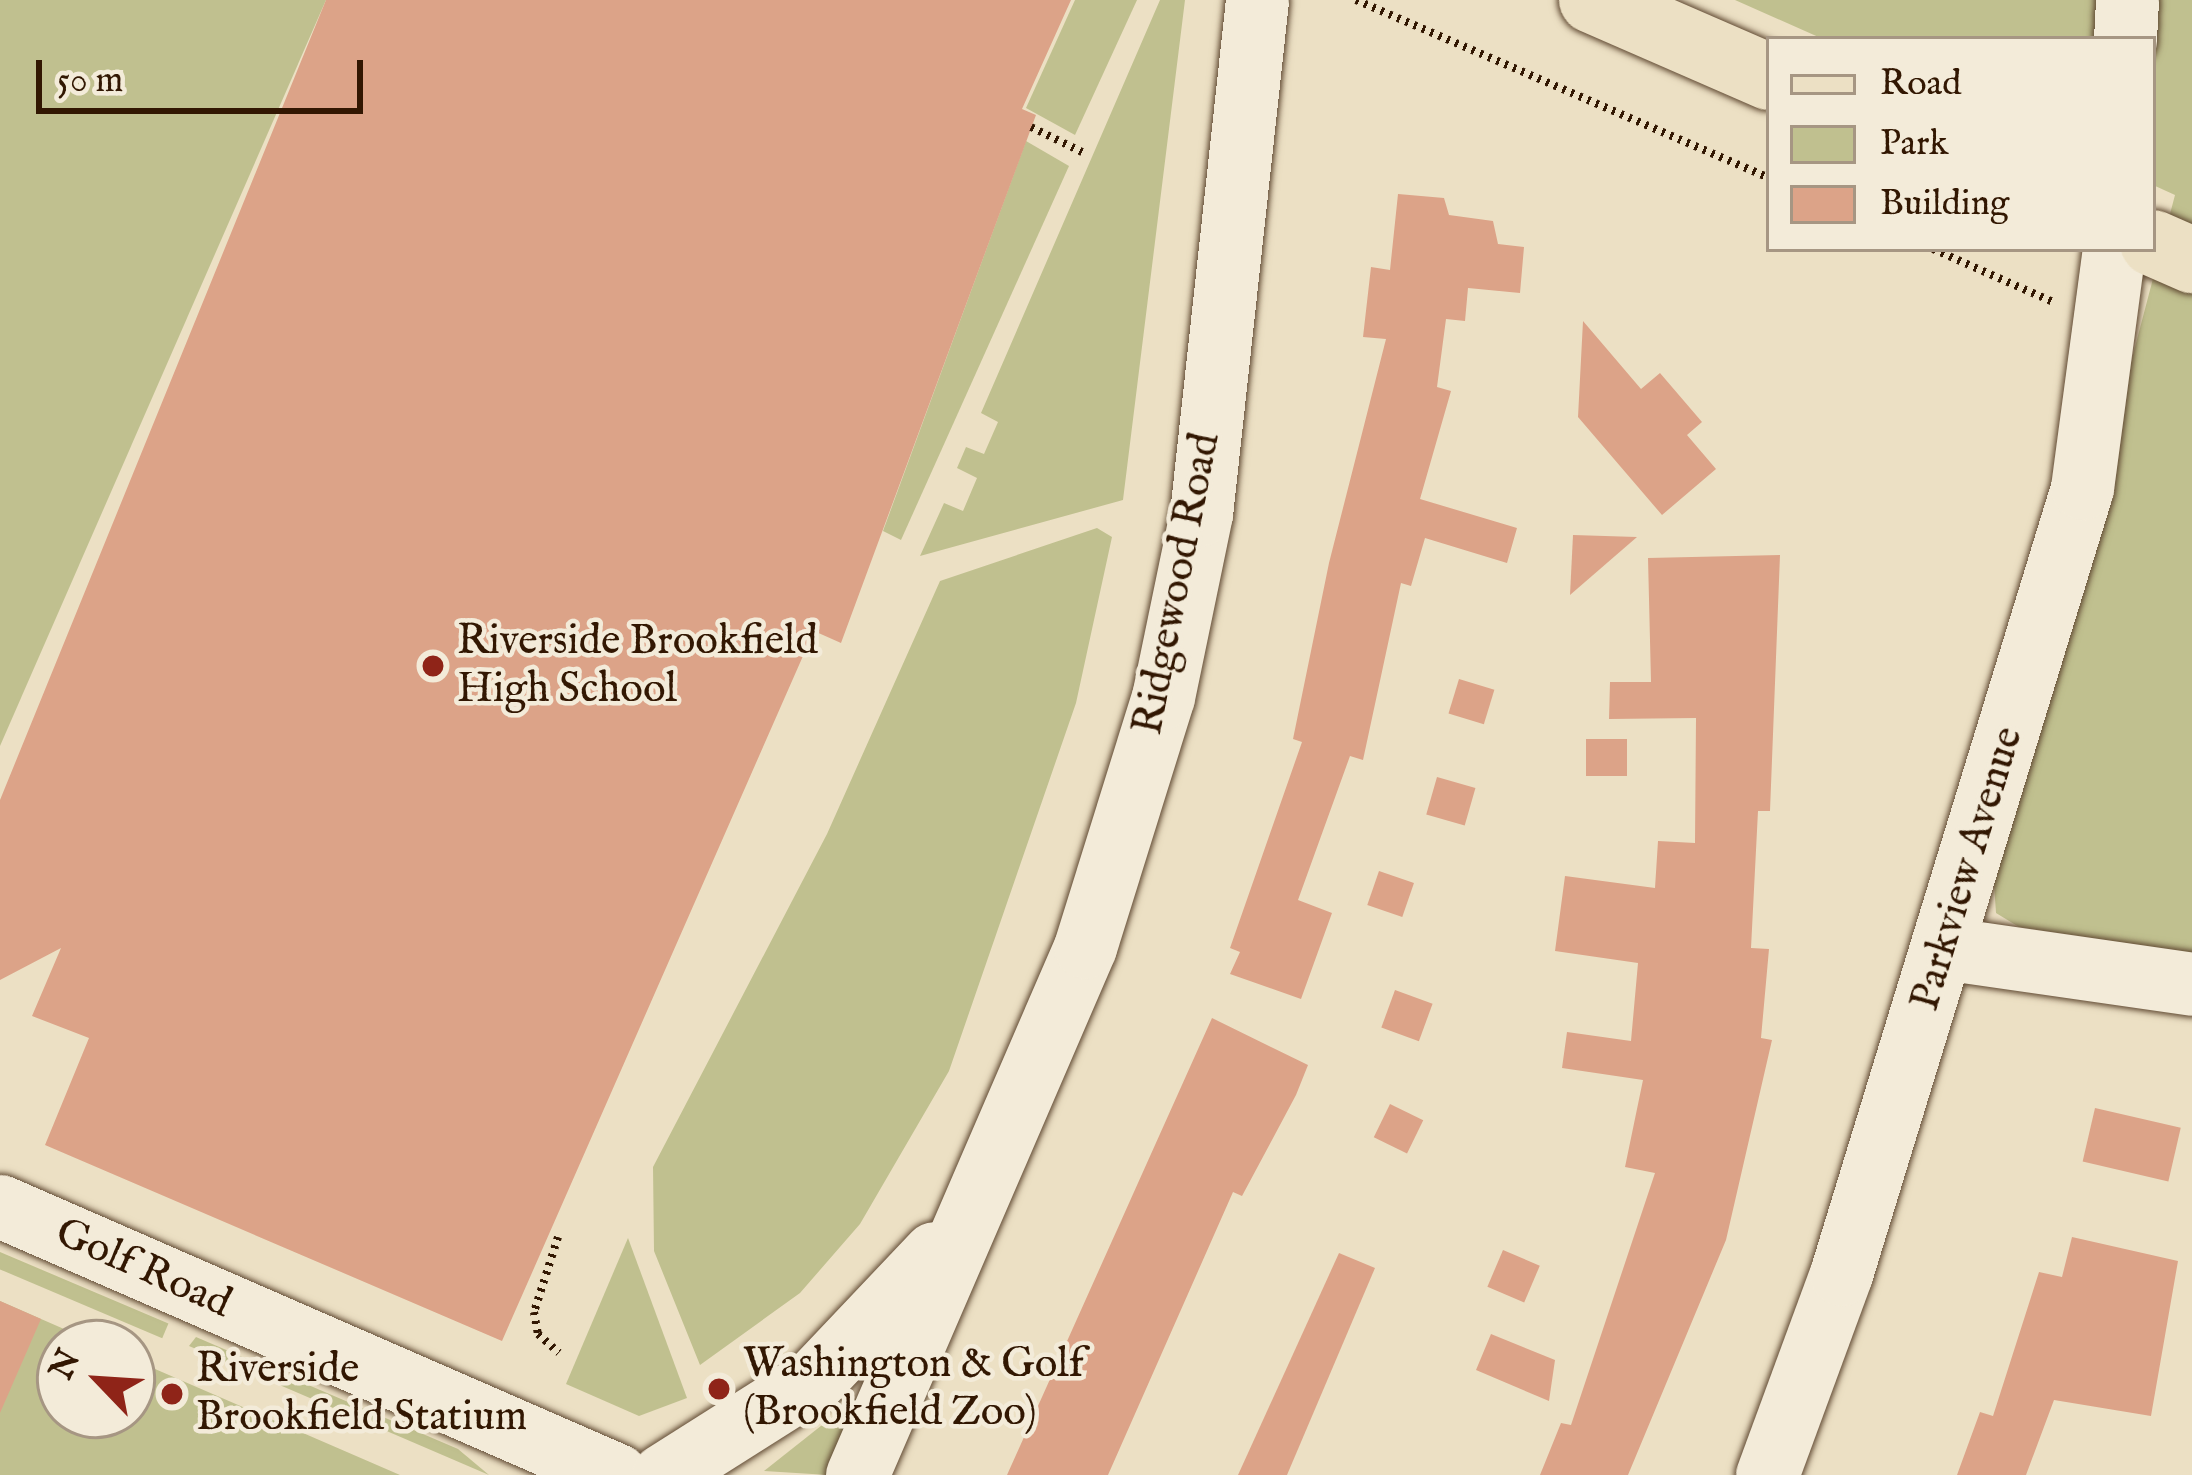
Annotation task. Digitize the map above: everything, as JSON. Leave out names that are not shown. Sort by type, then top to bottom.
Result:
[{"type":"main road","points":[[1592,0],[1766,76]]},
{"type":"main road","points":[[2156,244],[2192,260]]},
{"type":"street","name":"Ridgewood Road","points":[[857,1475],[1085,946],[1163,697],[1201,514],[1257,0]]},
{"type":"street","points":[[2125,36],[2127,0]]},
{"type":"street","name":"Parkview Avenue","points":[[1767,1475],[1943,948],[2082,488],[2114,252]]},
{"type":"street","points":[[1943,948],[2192,984]]},
{"type":"street","name":"Ridgewood Road","points":[[663,1475],[815,1379],[921,1272],[1002,1145]]},
{"type":"street","name":"Golf Road","points":[[0,1207],[617,1475]]},
{"type":"path","points":[[1356,0],[1766,177]]},
{"type":"path","points":[[1031,127],[1082,152]]},
{"type":"path","points":[[1940,252],[2066,307]]},
{"type":"path","points":[[558,1237],[534,1312],[538,1334],[560,1353]]},
{"type":"green space","points":[[0,0],[326,0],[0,746]]},
{"type":"green space","points":[[1075,0],[1137,0],[1075,135],[1026,108]]},
{"type":"green space","points":[[1160,0],[1185,0],[1123,500],[920,556],[944,503],[963,511],[977,478],[957,468],[966,447],[984,454],[998,422],[981,413]]},
{"type":"green space","points":[[1735,0],[2192,0],[2192,953],[2019,927],[1996,913],[1994,883],[2175,195],[2156,186],[2156,36],[1816,36]]},
{"type":"green space","points":[[1026,141],[1069,166],[901,540],[883,531]]},
{"type":"green space","points":[[1097,528],[1112,537],[1076,703],[949,1071],[860,1224],[800,1293],[700,1365],[654,1251],[653,1167],[827,834],[940,581]]},
{"type":"green space","points":[[628,1238],[687,1398],[639,1416],[566,1384]]},
{"type":"green space","points":[[0,1252],[168,1324],[162,1338],[156,1336],[156,1319],[117,1319],[0,1269]]},
{"type":"green space","name":"Riverside Brookfield Statium","points":[[0,1301],[41,1319],[36,1319],[36,1439],[156,1439],[156,1369],[400,1475],[0,1475]]},
{"type":"green space","points":[[196,1337],[458,1449],[489,1475],[189,1346]]},
{"type":"green space","points":[[860,1395],[828,1475],[764,1471]]},
{"type":"building","name":"Riverside Brookfield High School","points":[[326,0],[1071,0],[1022,109],[1036,115],[841,643],[814,631],[502,1341],[45,1145],[89,1038],[32,1016],[61,948],[0,980],[0,800]]},
{"type":"building","points":[[1398,194],[1444,198],[1449,215],[1493,221],[1498,244],[1524,247],[1520,293],[1468,288],[1465,321],[1446,319],[1437,387],[1451,391],[1420,499],[1517,528],[1507,563],[1425,538],[1411,586],[1401,583],[1363,760],[1350,756],[1298,900],[1332,913],[1301,999],[1230,974],[1240,952],[1230,948],[1302,742],[1293,739],[1329,563],[1386,339],[1363,337],[1371,267],[1390,270]]},
{"type":"building","points":[[1583,321],[1641,389],[1660,373],[1702,422],[1687,435],[1716,469],[1662,515],[1578,417]]},
{"type":"building","points":[[1573,535],[1637,537],[1570,595]]},
{"type":"building","points":[[1780,555],[1770,811],[1758,811],[1751,948],[1769,949],[1761,1038],[1772,1040],[1726,1240],[1628,1475],[1540,1475],[1561,1423],[1571,1425],[1655,1173],[1625,1167],[1643,1080],[1562,1068],[1567,1032],[1631,1041],[1638,963],[1555,951],[1565,876],[1655,888],[1658,841],[1695,843],[1696,718],[1609,719],[1610,682],[1651,682],[1648,558]]},
{"type":"building","points":[[1459,679],[1494,690],[1484,724],[1448,713]]},
{"type":"building","points":[[1586,739],[1627,739],[1627,776],[1586,776]]},
{"type":"building","points":[[1437,777],[1475,788],[1465,826],[1426,814]]},
{"type":"building","points":[[1379,871],[1414,883],[1402,917],[1367,905]]},
{"type":"building","points":[[1395,990],[1433,1004],[1419,1041],[1381,1028]]},
{"type":"building","points":[[1212,1018],[1308,1065],[1296,1095],[1242,1196],[1233,1192],[1108,1475],[1007,1475]]},
{"type":"building","points":[[1390,1104],[1423,1120],[1407,1153],[1374,1137]]},
{"type":"building","points":[[2095,1108],[2181,1128],[2168,1181],[2083,1162]]},
{"type":"building","points":[[2072,1237],[2178,1261],[2151,1416],[2054,1400],[2026,1475],[1957,1475],[1980,1412],[1993,1416],[2039,1272],[2062,1277]]},
{"type":"building","points":[[1503,1250],[1540,1266],[1524,1302],[1487,1287]]},
{"type":"building","points":[[1339,1253],[1375,1268],[1287,1475],[1238,1475]]},
{"type":"building","points":[[0,1301],[41,1319],[36,1319],[36,1330],[0,1413]]},
{"type":"building","points":[[1491,1334],[1555,1360],[1549,1401],[1476,1370]]},
{"type":"place","name":"Riverside Brookfield High School","points":[[433,666]]},
{"type":"place","name":"Washington & Golf (Brookfield Zoo)","points":[[719,1389]]},
{"type":"place","name":"Riverside Brookfield Statium","points":[[172,1394]]}]
